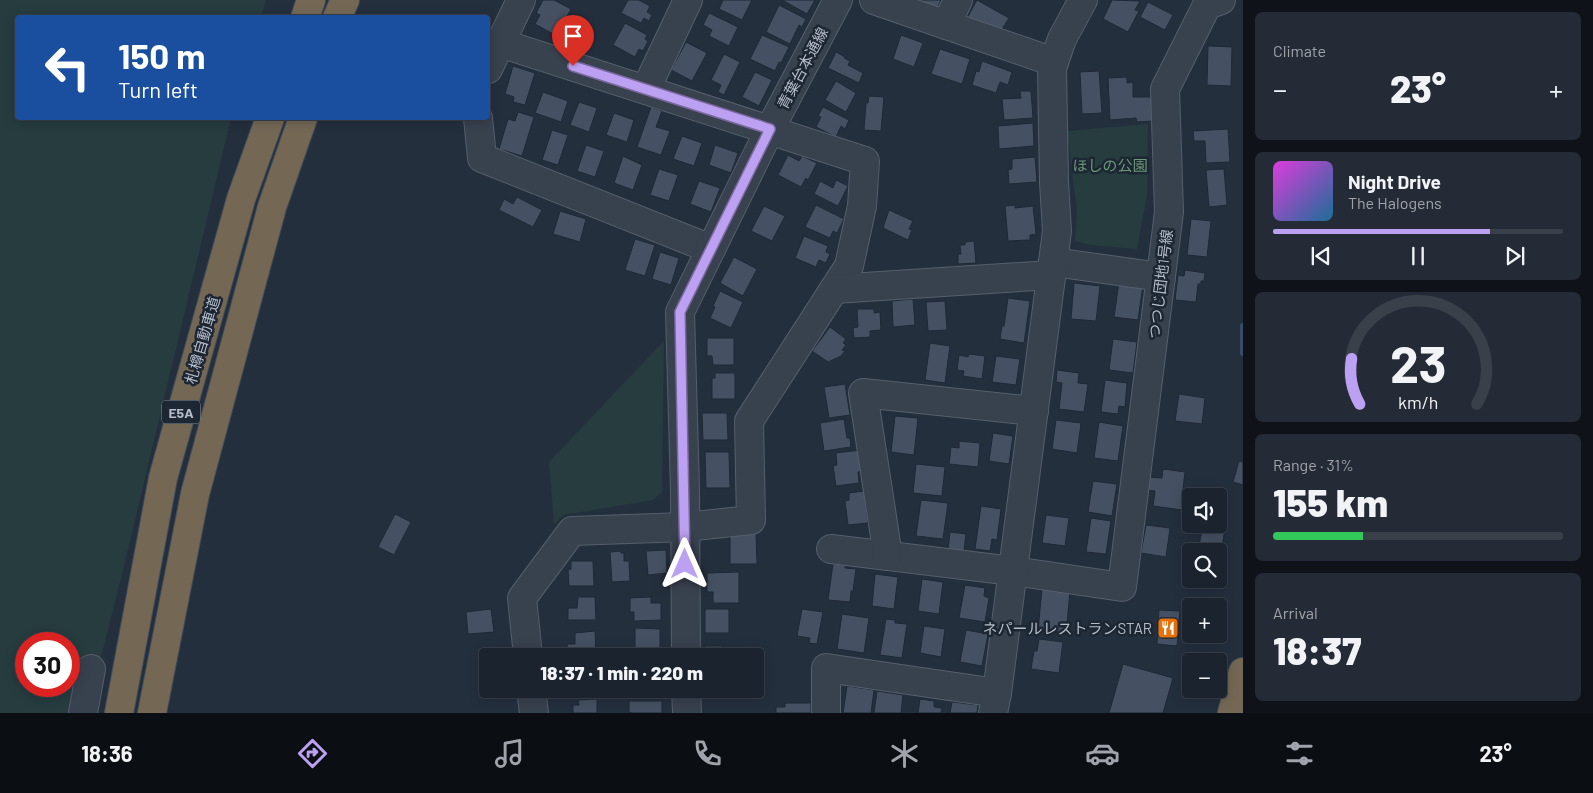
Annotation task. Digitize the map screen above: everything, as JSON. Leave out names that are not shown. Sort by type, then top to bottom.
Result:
[{"type":"highway","points":[[306,15],[311,0]]},
{"type":"highway","points":[[338,15],[345,0]]},
{"type":"highway","name":"札樽自動車道","points":[[118,713],[163,478],[241,199],[269,120]]},
{"type":"highway","name":"E5A","points":[[152,713],[195,494],[272,207],[302,120]]},
{"type":"highway","points":[[1232,713],[1243,672]]},
{"type":"street","points":[[490,65],[521,0]]},
{"type":"street","points":[[646,89],[688,0]]},
{"type":"street","name":"青葉台本通線","points":[[686,648],[680,312],[770,129],[838,0]]},
{"type":"street","points":[[874,0],[1054,62]]},
{"type":"street","points":[[946,25],[958,0]]},
{"type":"street","points":[[826,713],[826,668],[995,703],[1057,232],[1052,68],[1062,39],[1083,0]]},
{"type":"street","name":"つつじ団地1号線","points":[[1013,570],[1122,587],[1169,212],[1165,89],[1210,2]]},
{"type":"street","points":[[500,43],[865,161],[862,206],[849,266],[749,421],[750,520],[685,527],[572,531],[522,598],[527,648]]},
{"type":"street","points":[[478,120],[482,158],[711,249]]},
{"type":"street","points":[[834,289],[1052,268],[1161,277]]},
{"type":"street","points":[[888,556],[864,393],[1034,411]]},
{"type":"street","points":[[831,549],[1013,570]]},
{"type":"street","points":[[83,713],[91,669]]},
{"type":"street","points":[[532,698],[534,713]]},
{"type":"street","points":[[686,698],[686,713]]},
{"type":"green space","points":[[0,0],[266,0],[262,15],[15,15],[15,120],[231,120],[87,713],[0,713]]},
{"type":"green space","name":"ほしの公園","points":[[1148,124],[1147,195],[1137,249],[1090,245],[1075,241],[1077,211],[1067,131]]},
{"type":"green space","points":[[664,341],[662,492],[653,500],[563,515],[554,524],[549,462]]},
{"type":"building","points":[[543,0],[554,0],[571,9],[557,36],[535,24],[540,15],[536,13]]},
{"type":"building","points":[[628,0],[639,0],[650,6],[647,12],[652,15],[649,21],[644,18],[641,23],[621,13]]},
{"type":"building","points":[[723,0],[752,0],[742,20],[719,9]]},
{"type":"building","points":[[782,0],[815,0],[807,14]]},
{"type":"building","points":[[918,0],[941,0],[936,11],[917,2]]},
{"type":"building","points":[[977,0],[1009,18],[998,36],[967,18]]},
{"type":"building","points":[[1112,0],[1140,1],[1135,10],[1139,11],[1128,32],[1103,19]]},
{"type":"building","points":[[1148,2],[1173,15],[1165,30],[1140,17]]},
{"type":"building","points":[[779,5],[806,19],[802,27],[799,25],[790,44],[766,32]]},
{"type":"building","points":[[709,13],[738,27],[729,46],[709,36],[712,30],[703,25]]},
{"type":"building","points":[[625,23],[647,35],[645,39],[648,41],[643,51],[639,49],[635,57],[613,45]]},
{"type":"building","points":[[762,35],[789,47],[775,71],[750,59]]},
{"type":"building","points":[[901,35],[923,43],[914,67],[893,59]]},
{"type":"building","points":[[686,42],[707,53],[692,81],[671,70]]},
{"type":"building","points":[[1208,46],[1232,47],[1231,86],[1207,85]]},
{"type":"building","points":[[940,49],[970,59],[962,84],[931,74]]},
{"type":"building","points":[[836,52],[850,61],[848,65],[863,73],[859,83],[828,68]]},
{"type":"building","points":[[724,54],[740,62],[724,95],[718,92],[721,85],[711,80]]},
{"type":"building","points":[[982,61],[1012,72],[1008,85],[1000,82],[996,93],[972,85],[976,71],[979,72]]},
{"type":"building","points":[[513,66],[535,73],[525,105],[513,102],[514,97],[505,94]]},
{"type":"building","points":[[1099,71],[1102,113],[1082,114],[1080,72]]},
{"type":"building","points":[[755,72],[772,80],[759,106],[742,97]]},
{"type":"building","points":[[1127,77],[1127,83],[1133,82],[1133,97],[1152,97],[1153,121],[1137,122],[1136,118],[1110,120],[1108,78]]},
{"type":"building","points":[[836,81],[856,93],[846,112],[825,100]]},
{"type":"building","points":[[1020,91],[1031,91],[1033,118],[1004,120],[1002,99],[1021,98]]},
{"type":"building","points":[[543,92],[568,101],[561,122],[535,113]]},
{"type":"building","points":[[869,96],[884,97],[881,131],[864,130],[866,103],[868,103]]},
{"type":"building","points":[[579,102],[597,108],[589,132],[570,125]]},
{"type":"building","points":[[651,107],[662,111],[656,127],[670,131],[661,155],[637,147]]},
{"type":"building","points":[[823,107],[849,120],[845,129],[841,126],[836,137],[816,127],[821,117],[818,116]]},
{"type":"building","points":[[518,112],[534,117],[522,156],[499,149],[508,119],[515,121]]},
{"type":"building","points":[[614,113],[634,120],[627,142],[606,135]]},
{"type":"building","points":[[1033,123],[1034,146],[999,149],[998,126]]},
{"type":"building","points":[[1228,129],[1230,162],[1206,163],[1205,141],[1194,141],[1193,131]]},
{"type":"building","points":[[552,130],[568,135],[558,165],[542,160]]},
{"type":"building","points":[[682,136],[702,143],[694,166],[673,159]]},
{"type":"building","points":[[586,145],[604,151],[595,177],[577,171]]},
{"type":"building","points":[[715,145],[738,153],[731,173],[709,165]]},
{"type":"building","points":[[788,155],[799,161],[802,156],[817,163],[808,180],[806,178],[801,187],[778,175]]},
{"type":"building","points":[[623,156],[642,165],[633,190],[614,183]]},
{"type":"building","points":[[1035,157],[1037,182],[1009,184],[1008,170],[1012,169],[1012,159]]},
{"type":"building","points":[[659,169],[678,175],[669,201],[650,195]]},
{"type":"building","points":[[1224,169],[1227,205],[1209,207],[1206,170]]},
{"type":"building","points":[[836,180],[848,186],[838,206],[814,194],[820,181],[833,188]]},
{"type":"building","points":[[699,181],[720,188],[711,212],[690,204]]},
{"type":"building","points":[[517,197],[542,210],[533,227],[499,210],[504,199],[513,204]]},
{"type":"building","points":[[816,205],[844,219],[837,233],[833,231],[830,238],[805,227]]},
{"type":"building","points":[[1015,205],[1015,208],[1033,206],[1036,234],[1030,235],[1030,240],[1008,241],[1005,206]]},
{"type":"building","points":[[764,206],[785,216],[772,241],[751,231]]},
{"type":"building","points":[[889,210],[913,221],[909,229],[912,230],[908,240],[883,228]]},
{"type":"building","points":[[560,211],[586,219],[580,242],[553,234]]},
{"type":"building","points":[[1191,219],[1211,221],[1207,257],[1187,255]]},
{"type":"building","points":[[804,236],[828,246],[826,252],[830,254],[826,263],[819,260],[816,267],[795,258]]},
{"type":"building","points":[[635,239],[655,245],[645,276],[625,270]]},
{"type":"building","points":[[974,241],[976,263],[958,264],[958,254],[961,254],[960,245],[965,245],[965,242]]},
{"type":"building","points":[[660,252],[679,258],[671,285],[652,279]]},
{"type":"building","points":[[734,257],[757,269],[743,296],[720,283]]},
{"type":"building","points":[[1185,270],[1205,273],[1204,281],[1198,284],[1196,302],[1175,300],[1178,275],[1184,276]]},
{"type":"building","points":[[1119,282],[1143,285],[1138,320],[1114,317]]},
{"type":"building","points":[[1074,283],[1100,286],[1096,321],[1071,319]]},
{"type":"building","points":[[720,291],[743,302],[731,328],[710,318]]},
{"type":"building","points":[[1008,298],[1030,301],[1024,343],[1000,339]]},
{"type":"building","points":[[913,299],[915,325],[893,327],[892,301]]},
{"type":"building","points":[[945,301],[947,330],[928,331],[926,302]]},
{"type":"building","points":[[857,309],[874,309],[874,313],[880,312],[881,330],[870,331],[870,337],[854,338],[853,328],[858,327]]},
{"type":"building","points":[[830,327],[846,339],[843,343],[846,345],[842,350],[845,351],[841,356],[828,362],[812,351]]},
{"type":"building","points":[[707,338],[734,338],[734,365],[713,365],[712,356],[707,356]]},
{"type":"building","points":[[1113,339],[1137,342],[1133,373],[1109,370]]},
{"type":"building","points":[[930,343],[950,346],[945,383],[925,380]]},
{"type":"building","points":[[969,354],[985,356],[982,379],[963,376],[964,371],[957,370],[959,355],[968,357]]},
{"type":"building","points":[[996,356],[1020,359],[1016,385],[992,382]]},
{"type":"building","points":[[1057,370],[1079,373],[1078,383],[1088,384],[1084,412],[1059,409],[1062,383],[1056,382]]},
{"type":"building","points":[[715,373],[735,373],[735,399],[712,399],[712,378],[715,378]]},
{"type":"building","points":[[1105,380],[1127,383],[1125,407],[1119,406],[1118,414],[1101,412]]},
{"type":"building","points":[[845,384],[850,415],[829,418],[824,387]]},
{"type":"building","points":[[1179,394],[1205,398],[1202,424],[1175,421]]},
{"type":"building","points":[[702,413],[727,413],[728,440],[703,440]]},
{"type":"building","points":[[895,416],[918,418],[914,455],[891,452]]},
{"type":"building","points":[[844,419],[847,438],[850,438],[851,447],[824,451],[820,423]]},
{"type":"building","points":[[1056,420],[1081,423],[1077,453],[1052,449]]},
{"type":"building","points":[[1099,422],[1123,426],[1118,461],[1094,458]]},
{"type":"building","points":[[993,433],[1013,436],[1009,464],[989,461]]},
{"type":"building","points":[[959,441],[980,443],[978,467],[949,464],[951,447],[959,448]]},
{"type":"building","points":[[861,450],[863,471],[858,472],[859,483],[836,486],[833,466],[837,465],[836,453]]},
{"type":"building","points":[[705,452],[729,452],[730,488],[706,488]]},
{"type":"building","points":[[1239,461],[1243,462],[1243,485],[1233,482]]},
{"type":"building","points":[[916,464],[945,467],[942,496],[913,493]]},
{"type":"building","points":[[1163,469],[1185,472],[1182,488],[1182,510],[1153,506],[1155,491],[1147,490],[1149,477],[1162,478]]},
{"type":"building","points":[[1093,481],[1117,484],[1112,516],[1088,512]]},
{"type":"building","points":[[864,491],[868,523],[848,525],[845,501],[849,500],[849,493]]},
{"type":"building","points":[[921,500],[948,503],[943,539],[916,536]]},
{"type":"building","points":[[981,506],[1001,509],[997,540],[992,539],[990,551],[975,549]]},
{"type":"building","points":[[395,514],[411,522],[394,555],[378,547]]},
{"type":"building","points":[[1046,515],[1069,518],[1065,546],[1042,543]]},
{"type":"building","points":[[1091,518],[1111,521],[1106,554],[1086,552]]},
{"type":"building","points":[[1146,525],[1170,528],[1166,557],[1141,553]]},
{"type":"building","points":[[950,532],[966,534],[964,551],[948,549]]},
{"type":"building","points":[[730,533],[756,533],[757,564],[730,564]]},
{"type":"building","points":[[1201,533],[1224,533],[1223,543],[1199,543]]},
{"type":"building","points":[[666,550],[667,573],[648,575],[646,551]]},
{"type":"building","points":[[621,551],[621,553],[624,553],[624,561],[629,561],[630,581],[612,582],[610,552]]},
{"type":"building","points":[[571,561],[593,561],[594,586],[569,586],[568,570],[571,569]]},
{"type":"building","points":[[833,564],[845,565],[845,568],[856,569],[850,602],[828,600]]},
{"type":"building","points":[[739,572],[739,603],[713,603],[713,592],[707,592],[707,573]]},
{"type":"building","points":[[875,574],[898,577],[894,609],[872,606]]},
{"type":"building","points":[[922,579],[943,582],[939,614],[918,611]]},
{"type":"building","points":[[965,585],[985,588],[984,596],[989,598],[985,622],[959,618]]},
{"type":"building","points":[[1042,589],[1070,592],[1066,633],[1038,630]]},
{"type":"building","points":[[578,597],[595,597],[596,620],[568,620],[568,608],[577,608]]},
{"type":"building","points":[[651,597],[651,603],[661,603],[661,620],[634,621],[634,612],[630,612],[630,598]]},
{"type":"building","points":[[491,609],[494,632],[468,634],[466,612]]},
{"type":"building","points":[[705,609],[729,609],[729,633],[705,633]]},
{"type":"building","points":[[802,609],[823,612],[817,644],[809,643],[810,638],[797,636]]},
{"type":"building","name":"ネパールレストランSTAR","points":[[1159,610],[1180,611],[1177,646],[1157,644]]},
{"type":"building","points":[[842,614],[869,618],[864,653],[837,649]]},
{"type":"building","points":[[886,619],[895,620],[895,623],[907,624],[902,658],[880,655]]},
{"type":"building","points":[[924,626],[945,629],[941,657],[920,653]]},
{"type":"building","points":[[635,628],[660,629],[660,648],[635,648]]},
{"type":"building","points":[[966,630],[988,634],[982,666],[960,662]]},
{"type":"building","points":[[595,631],[596,648],[567,648],[567,644],[575,644],[575,633]]},
{"type":"building","points":[[1039,639],[1063,642],[1059,673],[1031,669],[1034,651],[1037,651]]},
{"type":"building","points":[[705,646],[722,646],[722,648],[705,648]]},
{"type":"building","points":[[1123,664],[1173,678],[1163,713],[1109,713]]},
{"type":"building","points":[[847,686],[874,690],[871,713],[843,713]]},
{"type":"building","points":[[877,691],[903,695],[901,713],[874,713]]},
{"type":"building","points":[[597,699],[597,713],[573,713],[573,705],[579,705],[578,700]]},
{"type":"building","points":[[920,699],[934,701],[934,707],[942,708],[941,713],[918,713]]},
{"type":"building","points":[[629,701],[662,701],[662,713],[629,712]]},
{"type":"building","points":[[952,702],[978,705],[977,713],[950,713]]},
{"type":"building","points":[[785,703],[811,703],[811,713],[776,713],[776,707],[785,707]]},
{"type":"waterway","points":[[1243,326],[1243,353]]},
{"type":"place","name":"ネパールレストランSTAR","points":[[1168,628]]},
{"type":"route","points":[[573,66],[770,129],[680,312],[685,564]]}]
